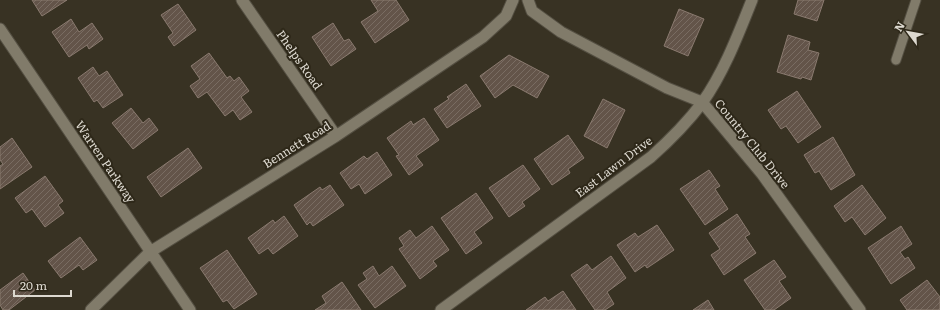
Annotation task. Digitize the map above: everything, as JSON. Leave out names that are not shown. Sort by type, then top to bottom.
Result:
[{"type":"street","name":"Phelps Road","points":[[242,0],[336,136]]},
{"type":"street","name":"Bennett Road","points":[[91,310],[150,252],[336,136],[483,37],[506,16],[513,0]]},
{"type":"street","name":"Country Club Drive","points":[[528,0],[532,11],[561,32],[667,88],[702,102],[762,174],[858,309]]},
{"type":"street","name":"East Lawn Drive","points":[[441,310],[651,157],[678,132],[702,102],[732,49],[752,0]]},
{"type":"street","name":"Warren Parkway","points":[[0,29],[190,310]]},
{"type":"lane","points":[[896,60],[916,0]]},
{"type":"building","points":[[32,0],[67,0],[42,16]]},
{"type":"building","points":[[371,0],[396,0],[409,20],[375,43],[361,22],[378,11]]},
{"type":"building","points":[[798,0],[824,0],[817,21],[794,14]]},
{"type":"building","points":[[178,4],[196,30],[174,46],[168,37],[173,33],[161,15]]},
{"type":"building","points":[[679,9],[704,19],[688,56],[664,46]]},
{"type":"building","points":[[71,19],[79,32],[92,23],[103,39],[89,49],[87,45],[69,57],[52,32]]},
{"type":"building","points":[[333,23],[344,41],[349,39],[356,49],[331,66],[312,37]]},
{"type":"building","points":[[788,35],[810,42],[808,50],[819,53],[811,80],[802,77],[801,79],[777,72]]},
{"type":"building","points":[[209,53],[227,78],[230,76],[234,81],[239,77],[249,91],[241,97],[252,112],[240,120],[233,110],[225,116],[207,92],[198,98],[190,86],[200,79],[191,66]]},
{"type":"building","points":[[509,55],[549,76],[537,98],[513,85],[495,98],[480,76]]},
{"type":"building","points":[[93,67],[99,76],[107,71],[123,95],[103,108],[97,100],[94,102],[78,78]]},
{"type":"building","points":[[466,84],[481,106],[447,128],[434,109],[449,99],[447,97]]},
{"type":"building","points":[[797,91],[821,127],[798,143],[786,126],[781,129],[768,110]]},
{"type":"building","points":[[603,99],[625,110],[607,148],[584,136]]},
{"type":"building","points":[[131,108],[143,123],[149,118],[158,130],[133,149],[112,123]]},
{"type":"building","points":[[424,118],[439,140],[416,156],[423,165],[409,175],[396,156],[399,155],[387,138],[411,121],[413,125]]},
{"type":"building","points":[[568,135],[584,158],[568,169],[570,173],[552,185],[534,159]]},
{"type":"building","points":[[833,137],[855,175],[831,190],[819,171],[815,173],[804,155]]},
{"type":"building","points":[[12,138],[32,167],[0,189],[0,166],[3,164],[0,160],[0,147]]},
{"type":"building","points":[[188,148],[202,168],[161,197],[147,177]]},
{"type":"building","points":[[377,152],[392,175],[365,194],[359,184],[351,189],[340,173],[364,156],[367,159]]},
{"type":"building","points":[[523,165],[540,189],[522,202],[525,206],[509,217],[489,188]]},
{"type":"building","points":[[709,170],[720,186],[715,189],[728,209],[705,225],[680,189]]},
{"type":"building","points":[[45,176],[63,201],[58,205],[64,213],[45,227],[32,209],[26,213],[15,198]]},
{"type":"building","points":[[330,185],[344,205],[313,226],[310,222],[307,225],[294,205],[320,187],[322,190]]},
{"type":"building","points":[[862,185],[886,218],[865,235],[852,217],[845,222],[834,206]]},
{"type":"building","points":[[476,193],[493,218],[474,232],[482,243],[466,254],[441,218]]},
{"type":"building","points":[[737,214],[750,234],[745,237],[756,253],[724,275],[711,255],[720,249],[709,233]]},
{"type":"building","points":[[284,216],[298,236],[273,254],[268,248],[259,254],[248,238],[273,220],[275,223]]},
{"type":"building","points":[[657,225],[674,250],[647,268],[645,265],[635,272],[617,245],[635,233],[638,237]]},
{"type":"building","points":[[432,226],[449,250],[433,261],[437,266],[420,279],[399,249],[404,246],[399,238],[410,230],[416,238]]},
{"type":"building","points":[[901,226],[912,244],[900,252],[905,259],[908,257],[915,268],[891,284],[868,248]]},
{"type":"building","points":[[80,237],[97,260],[83,270],[79,265],[61,278],[48,261]]},
{"type":"building","points":[[227,250],[257,294],[234,309],[227,300],[223,302],[200,268]]},
{"type":"building","points":[[611,256],[626,278],[607,292],[614,304],[605,310],[595,310],[571,275],[587,264],[592,270]]},
{"type":"building","points":[[774,260],[786,277],[779,281],[791,298],[774,310],[765,310],[744,280]]},
{"type":"building","points":[[373,266],[379,276],[392,266],[406,286],[375,308],[358,285],[367,279],[363,273]]},
{"type":"building","points":[[23,273],[35,290],[9,310],[3,310],[0,305],[0,290]]},
{"type":"building","points":[[927,280],[940,297],[940,310],[907,310],[900,300]]},
{"type":"building","points":[[342,282],[361,310],[315,310],[326,303],[322,296]]},
{"type":"building","points":[[563,291],[576,310],[526,310],[545,297],[548,301]]},
{"type":"building","points":[[708,300],[714,310],[693,310]]}]
